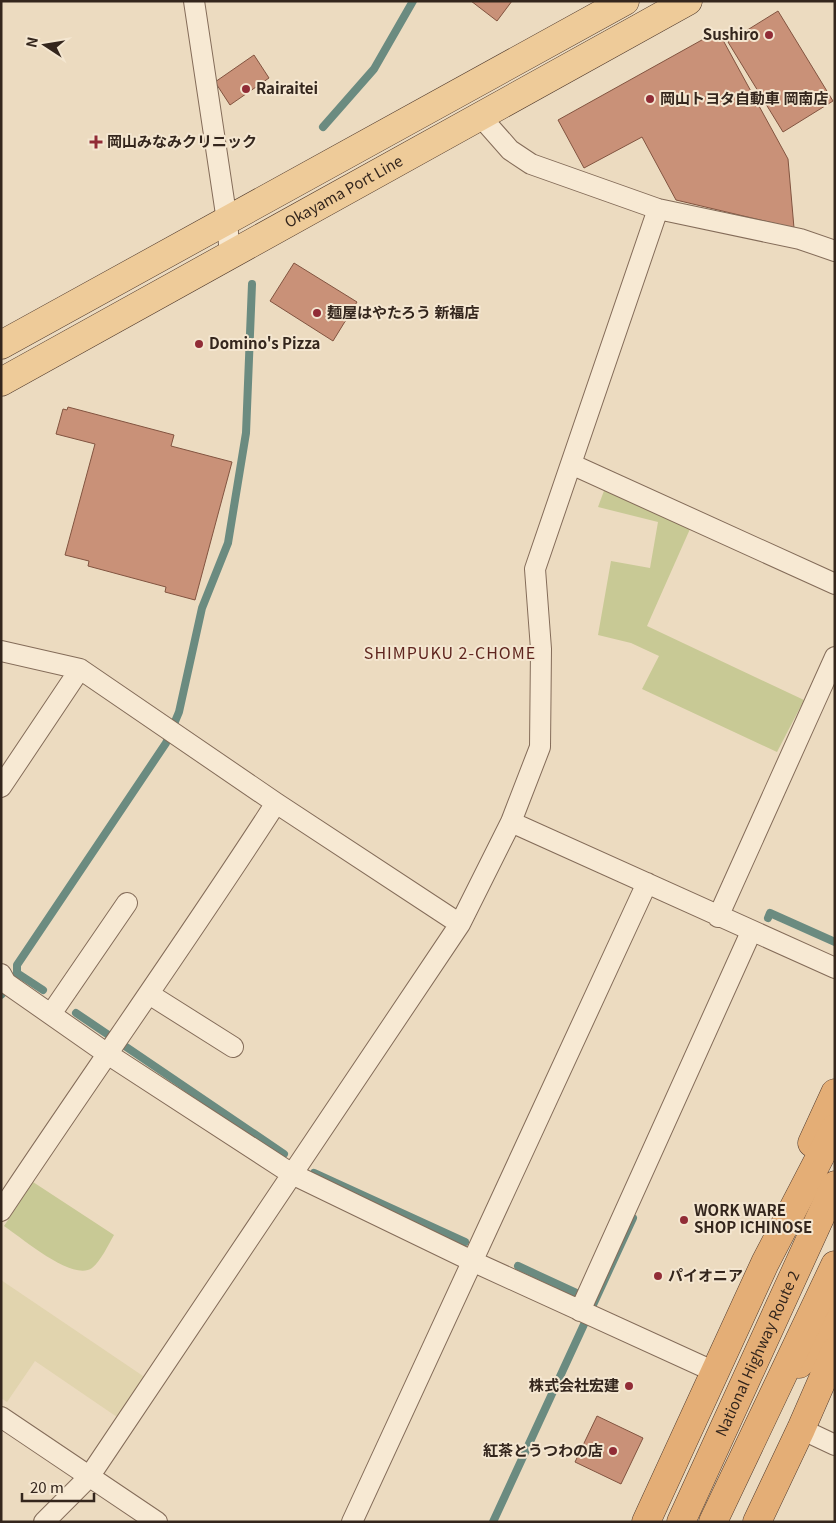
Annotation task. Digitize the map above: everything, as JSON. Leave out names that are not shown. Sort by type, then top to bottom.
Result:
[{"type":"highway","points":[[765,1263],[802,1166],[835,1093]]},
{"type":"highway","points":[[646,1522],[765,1263],[835,1128]]},
{"type":"highway","name":"National Highway Route 2","points":[[681,1522],[835,1185]]},
{"type":"highway","name":"National Highway Route 2","points":[[713,1522],[835,1265]]},
{"type":"highway","points":[[778,1386],[819,1345],[835,1313]]},
{"type":"highway","points":[[757,1522],[802,1429],[835,1351]]},
{"type":"main road","name":"Okayama Port Line","points":[[1,345],[625,1]]},
{"type":"main road","name":"Okayama Port Line","points":[[1,382],[688,1]]},
{"type":"street","points":[[194,1],[227,221],[230,256]]},
{"type":"street","points":[[480,116],[510,150],[531,164],[658,209],[800,239],[835,251]]},
{"type":"street","points":[[44,1522],[89,1477],[460,924],[511,822],[540,747],[541,648],[535,569],[658,209]]},
{"type":"street","points":[[571,464],[835,584]]},
{"type":"street","points":[[1,651],[80,669],[276,803],[460,924]]},
{"type":"street","points":[[718,917],[835,657]]},
{"type":"street","points":[[1,787],[80,669]]},
{"type":"street","points":[[1,1211],[112,1044],[193,932],[276,803]]},
{"type":"street","points":[[511,822],[751,932],[835,968]]},
{"type":"street","points":[[352,1522],[474,1262],[647,884]]},
{"type":"street","points":[[51,1014],[128,903]]},
{"type":"street","points":[[586,1307],[751,932]]},
{"type":"street","points":[[1,974],[6,983],[51,1014],[112,1044],[292,1174],[474,1262],[586,1307],[715,1372]]},
{"type":"street","points":[[149,994],[233,1047]]},
{"type":"street","points":[[1,1417],[157,1522]]},
{"type":"street","points":[[802,1429],[835,1445]]},
{"type":"shaded area","points":[[1,1280],[146,1378],[117,1417],[35,1361],[7,1402],[1,1398]]},
{"type":"green space","points":[[605,488],[690,529],[647,626],[804,700],[777,752],[642,689],[659,656],[631,643],[598,635],[611,561],[650,568],[658,522],[598,507]]},
{"type":"green space","points":[[33,1182],[114,1235],[92,1268],[84,1271],[61,1264],[4,1226]]},
{"type":"building","points":[[471,1],[512,1],[497,21]]},
{"type":"building","points":[[778,11],[833,101],[783,132],[728,42]]},
{"type":"building","points":[[718,31],[788,159],[794,228],[676,200],[642,137],[584,168],[558,120]]},
{"type":"building","points":[[254,55],[269,78],[230,105],[215,82]]},
{"type":"building","points":[[294,263],[357,302],[333,341],[270,301]]},
{"type":"building","points":[[68,407],[174,435],[171,446],[232,462],[195,600],[165,592],[166,587],[88,566],[89,561],[65,555],[95,444],[56,434],[63,409],[67,410]]},
{"type":"building","points":[[597,1416],[643,1438],[621,1484],[575,1462]]},
{"type":"waterway","points":[[323,127],[374,69],[413,1]]},
{"type":"waterway","points":[[15,977],[17,965],[166,743],[179,712],[202,608],[228,543],[246,433],[252,284]]},
{"type":"waterway","points":[[768,918],[770,913],[835,942]]},
{"type":"waterway","points":[[17,973],[43,990]]},
{"type":"waterway","points":[[76,1013],[284,1154]]},
{"type":"waterway","points":[[314,1173],[465,1242]]},
{"type":"waterway","points":[[493,1522],[633,1218]]},
{"type":"waterway","points":[[518,1266],[585,1297]]},
{"type":"place","name":"Sushiro","points":[[769,35]]},
{"type":"place","name":"Rairaitei","points":[[246,89]]},
{"type":"place","name":"岡山トヨタ自動車 岡南店","points":[[650,99]]},
{"type":"place","name":"岡山みなみクリニック","points":[[96,142]]},
{"type":"place","name":"麺屋はやたろう 新福店","points":[[317,313]]},
{"type":"place","name":"Domino's Pizza","points":[[199,344]]},
{"type":"place","name":"WORK WARE SHOP ICHINOSE","points":[[684,1220]]},
{"type":"place","name":"パイオニア","points":[[658,1276]]},
{"type":"place","name":"株式会社宏建","points":[[629,1386]]},
{"type":"place","name":"紅茶とうつわの店","points":[[613,1451]]},
{"type":"district","name":"SHIMPUKU 2-CHOME","points":[[450,653]]}]
